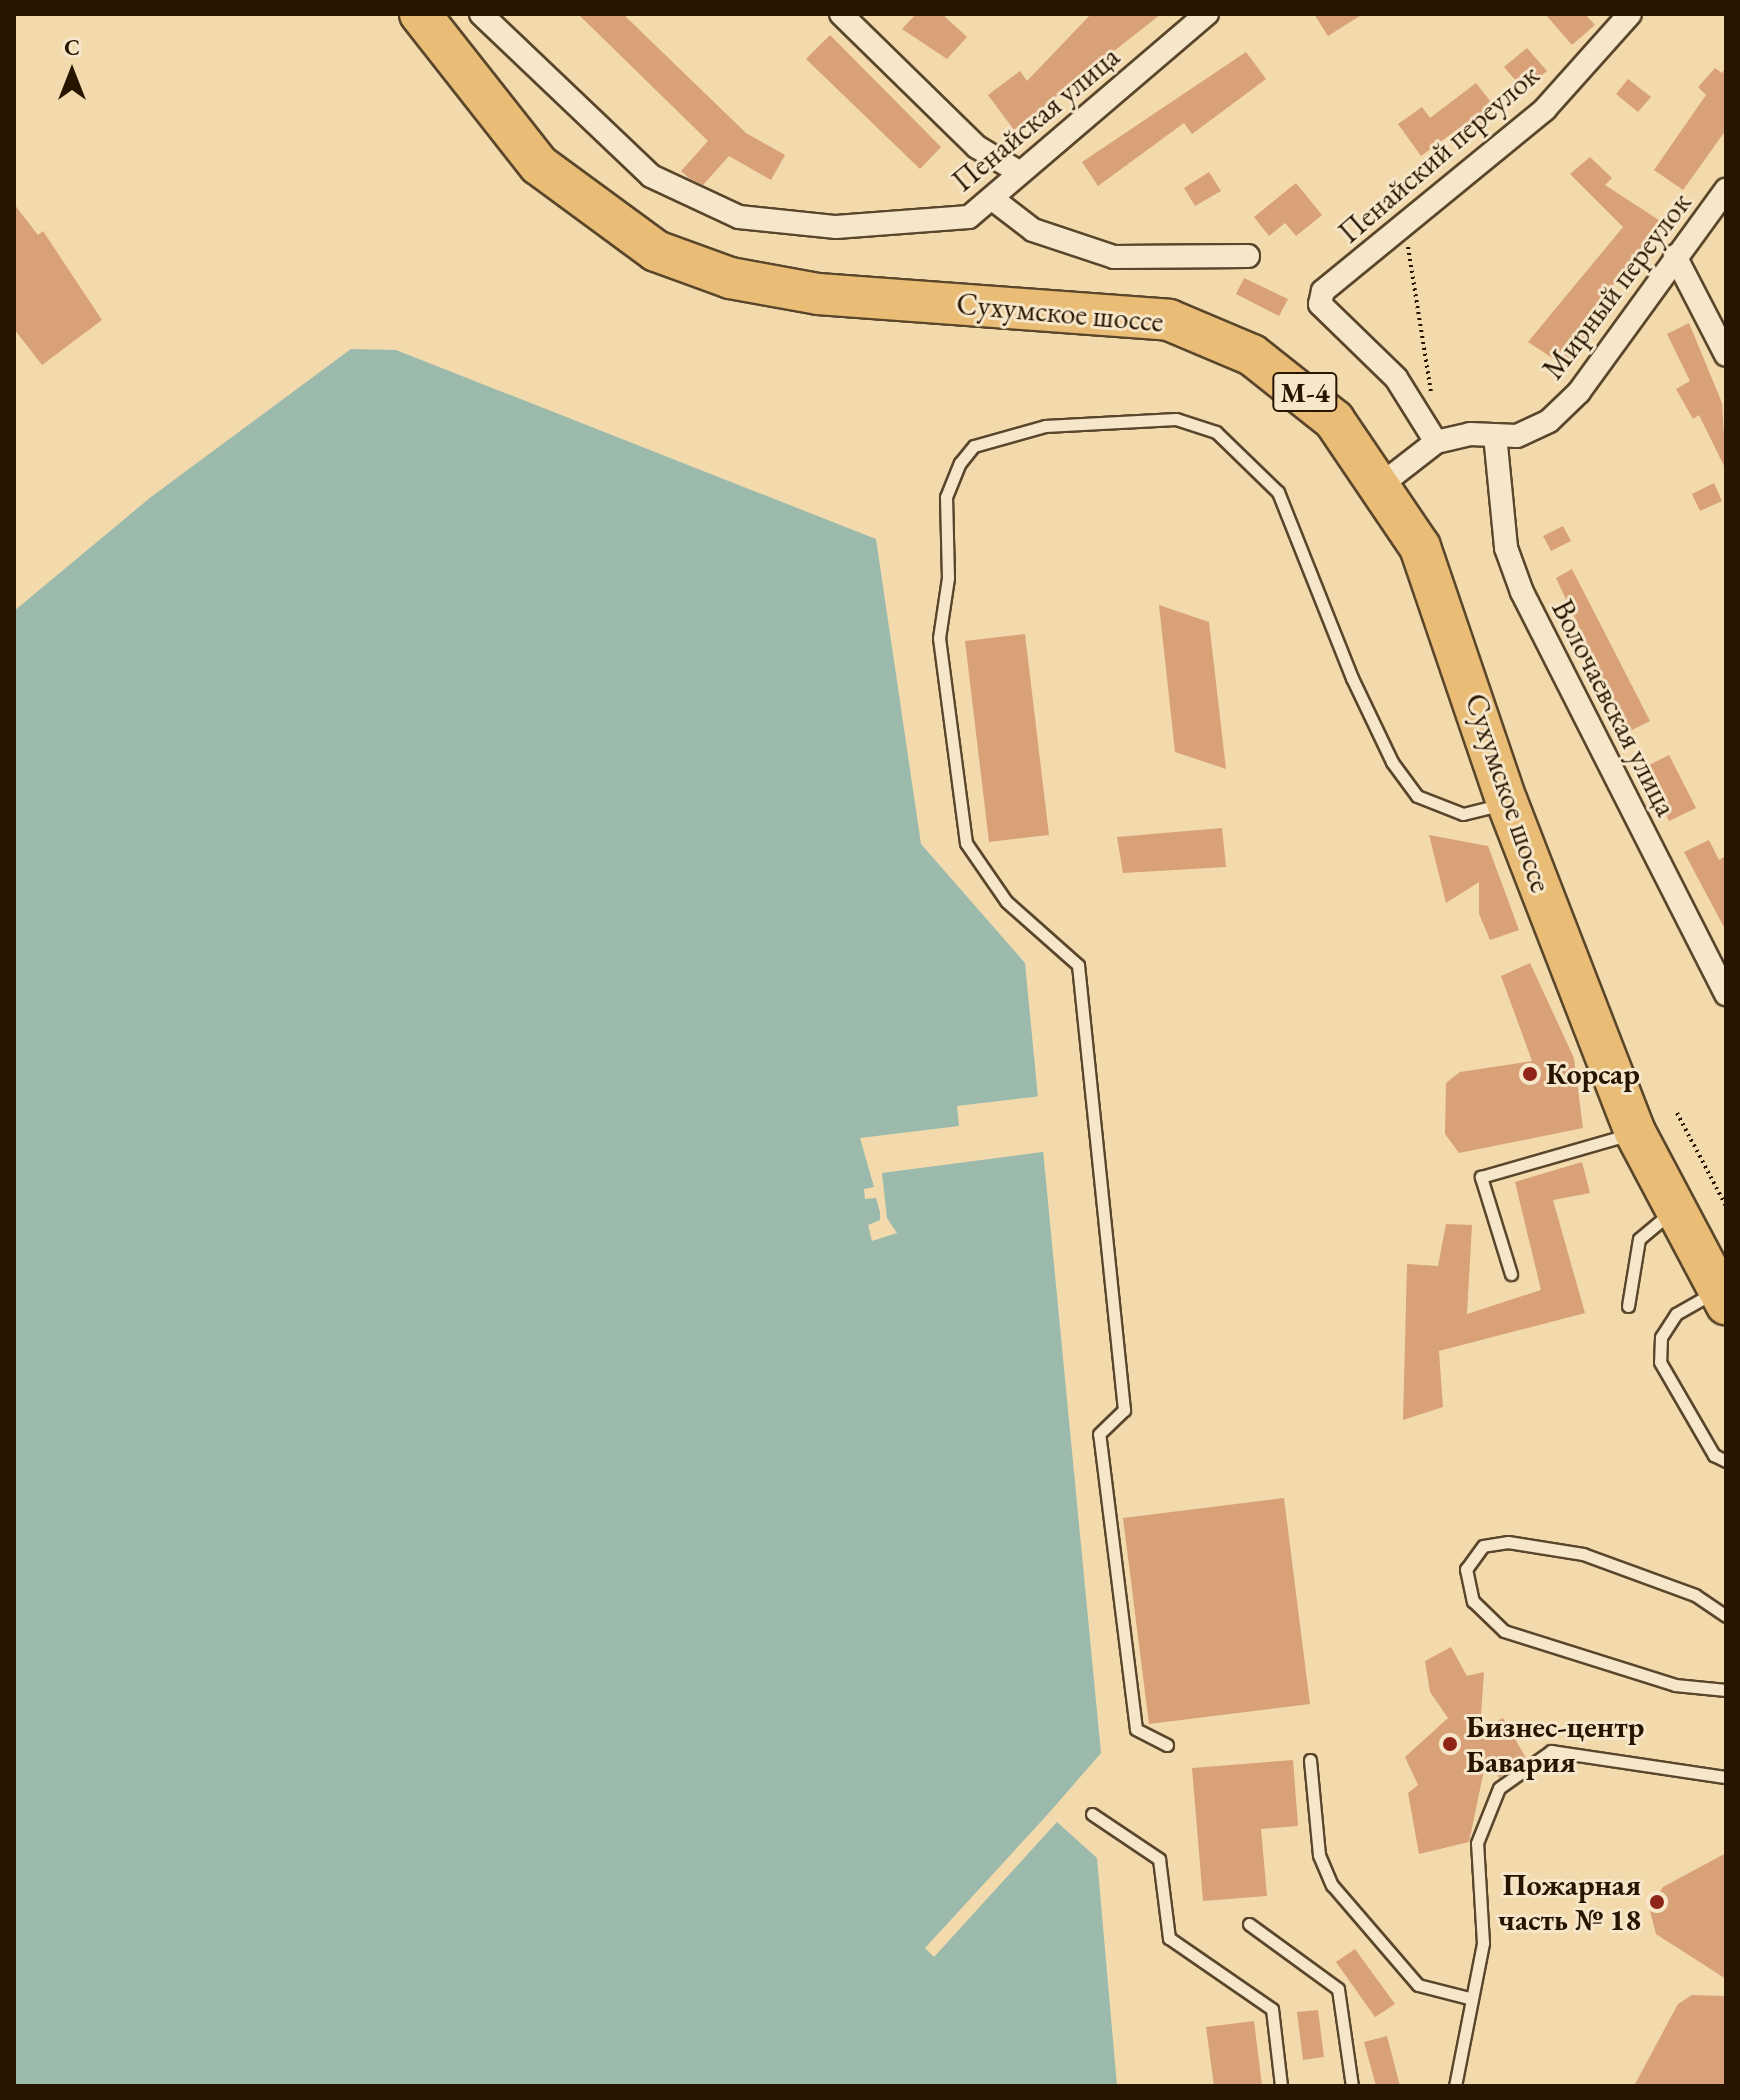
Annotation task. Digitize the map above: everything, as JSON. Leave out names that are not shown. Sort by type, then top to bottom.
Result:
[{"type":"highway","name":"Сухумское шоссе","points":[[420,14],[539,165],[656,251],[730,278],[818,294],[1134,313],[1183,325],[1252,355],[1310,396],[1382,484],[1436,584],[1507,802],[1635,1132],[1722,1297]]},
{"type":"street","name":"Пенайская улица","points":[[481,14],[606,141],[693,202],[783,226],[836,227],[931,225],[969,217],[994,200],[1019,172],[1207,14]]},
{"type":"street","points":[[841,14],[977,147],[1019,172]]},
{"type":"street","name":"Пенайский переулок","points":[[1436,442],[1396,378],[1320,304],[1323,291],[1404,229],[1545,109],[1630,14]]},
{"type":"street","name":"Мирный переулок","points":[[1436,442],[1495,435],[1517,436],[1549,421],[1579,392],[1675,256],[1726,190]]},
{"type":"street","points":[[994,200],[1033,230],[1114,257],[1248,256]]},
{"type":"street","points":[[1675,256],[1726,355]]},
{"type":"street","name":"Волочаевская улица","points":[[1495,435],[1506,548],[1522,592],[1726,994]]},
{"type":"street","points":[[1382,484],[1436,442]]},
{"type":"lane","points":[[1167,1745],[1136,1729],[1099,1434],[1124,1410],[1078,965],[1006,901],[966,843],[939,638],[948,578],[946,497],[960,463],[974,446],[1045,426],[1176,419],[1216,432],[1289,512],[1352,678],[1392,762],[1417,796],[1463,814],[1507,802]]},
{"type":"lane","points":[[1511,1274],[1481,1177],[1635,1132]]},
{"type":"lane","points":[[1628,1306],[1639,1239],[1676,1209]]},
{"type":"lane","points":[[1722,1297],[1676,1314],[1661,1337],[1660,1362],[1714,1455],[1726,1461]]},
{"type":"lane","points":[[1726,1616],[1695,1595],[1583,1554],[1508,1542],[1483,1546],[1466,1569],[1473,1601],[1504,1631],[1675,1685],[1726,1690]]},
{"type":"lane","points":[[1455,2086],[1469,1998],[1483,1943],[1477,1843],[1499,1788],[1551,1751],[1726,1777]]},
{"type":"lane","points":[[1310,1760],[1319,1855],[1332,1885],[1418,1985],[1469,1998]]},
{"type":"lane","points":[[1092,1814],[1159,1859],[1169,1938],[1272,2009],[1281,2086]]},
{"type":"lane","points":[[1249,1924],[1338,1989],[1352,2086]]},
{"type":"path","points":[[1404,229],[1431,395]]},
{"type":"path","points":[[1677,1113],[1726,1206]]},
{"type":"shaded area","points":[[351,349],[396,350],[876,539],[921,844],[1025,963],[1101,1753],[1048,1814],[1097,1858],[1117,2086],[14,2086],[14,611],[151,497]]},
{"type":"pier","points":[[1042,1096],[1050,1151],[882,1173],[887,1218],[897,1233],[872,1241],[868,1225],[880,1220],[880,1212],[876,1198],[865,1199],[864,1189],[874,1187],[860,1138],[959,1126],[957,1106]]},
{"type":"pier","points":[[1048,1814],[1057,1822],[934,1957],[925,1948]]},
{"type":"building","points":[[578,14],[623,14],[746,133],[785,155],[771,180],[729,156],[703,185],[689,178],[681,171],[708,141]]},
{"type":"building","points":[[916,14],[942,14],[967,37],[947,59],[902,29]]},
{"type":"building","points":[[1091,14],[1161,14],[1014,130],[988,95],[1020,71],[1027,81]]},
{"type":"building","points":[[1314,14],[1363,14],[1328,36]]},
{"type":"building","points":[[1545,14],[1585,14],[1595,25],[1572,45]]},
{"type":"building","points":[[830,35],[941,147],[920,169],[806,59]]},
{"type":"building","points":[[1527,48],[1547,71],[1524,90],[1504,67]]},
{"type":"building","points":[[1246,52],[1266,79],[1192,134],[1184,123],[1098,186],[1082,162]]},
{"type":"building","points":[[1726,67],[1726,130],[1683,190],[1654,170],[1706,95],[1698,87],[1715,68],[1722,73]]},
{"type":"building","points":[[1628,79],[1651,97],[1638,112],[1616,94]]},
{"type":"building","points":[[1476,83],[1499,112],[1473,132],[1466,123],[1421,156],[1398,124],[1422,107],[1430,118]]},
{"type":"building","points":[[1590,157],[1612,178],[1605,185],[1665,224],[1604,296],[1610,301],[1566,367],[1528,342],[1623,227],[1570,174]]},
{"type":"building","points":[[1209,172],[1221,191],[1195,206],[1184,188]]},
{"type":"building","points":[[1296,183],[1322,215],[1296,236],[1285,223],[1269,236],[1254,217]]},
{"type":"building","points":[[14,204],[38,235],[43,231],[102,320],[42,365],[14,329]]},
{"type":"building","points":[[1244,278],[1288,299],[1279,316],[1236,294]]},
{"type":"building","points":[[1689,323],[1722,403],[1726,470],[1699,415],[1693,419],[1676,389],[1690,381],[1667,334]]},
{"type":"building","points":[[1714,483],[1722,501],[1700,511],[1692,494]]},
{"type":"building","points":[[1563,526],[1571,541],[1551,551],[1543,536]]},
{"type":"building","points":[[1572,569],[1650,721],[1628,732],[1556,578]]},
{"type":"building","points":[[1159,605],[1209,622],[1226,769],[1175,752]]},
{"type":"building","points":[[1025,634],[1049,835],[989,842],[965,641]]},
{"type":"building","points":[[1669,755],[1696,808],[1669,821],[1643,768]]},
{"type":"building","points":[[1222,828],[1226,867],[1123,873],[1117,837]]},
{"type":"building","points":[[1429,835],[1488,846],[1519,930],[1490,940],[1479,914],[1479,882],[1446,903]]},
{"type":"building","points":[[1709,840],[1719,860],[1726,856],[1726,931],[1684,852]]},
{"type":"building","points":[[1530,963],[1574,1058],[1583,1128],[1459,1153],[1445,1134],[1446,1083],[1460,1072],[1532,1061],[1501,976]]},
{"type":"building","points":[[1582,1162],[1590,1193],[1553,1200],[1585,1313],[1439,1351],[1443,1407],[1403,1420],[1407,1264],[1438,1266],[1446,1224],[1472,1225],[1467,1314],[1541,1290],[1515,1182]]},
{"type":"building","points":[[1284,1498],[1310,1704],[1149,1724],[1123,1518]]},
{"type":"building","name":"Бизнес-центр Бавария","points":[[1451,1647],[1467,1676],[1484,1672],[1480,1730],[1503,1718],[1526,1758],[1499,1778],[1487,1756],[1469,1842],[1419,1854],[1408,1793],[1418,1785],[1405,1757],[1448,1718],[1430,1692],[1425,1661]]},
{"type":"building","points":[[1293,1760],[1298,1826],[1261,1829],[1267,1896],[1203,1901],[1192,1768]]},
{"type":"building","points":[[1726,1853],[1726,1979],[1656,1934],[1649,1907],[1663,1887]]},
{"type":"building","points":[[1355,1949],[1395,2004],[1375,2017],[1336,1962]]},
{"type":"building","points":[[1692,1995],[1726,1996],[1726,2086],[1634,2086],[1678,2004]]},
{"type":"building","points":[[1318,2010],[1324,2057],[1303,2060],[1297,2012]]},
{"type":"building","points":[[1254,2021],[1262,2086],[1214,2086],[1206,2027]]},
{"type":"building","points":[[1387,2036],[1400,2086],[1376,2086],[1364,2042]]},
{"type":"place","name":"Корсар","points":[[1530,1074]]},
{"type":"place","name":"Бизнес-центр Бавария","points":[[1450,1744]]},
{"type":"place","name":"Пожарная часть № 18","points":[[1657,1902]]}]
